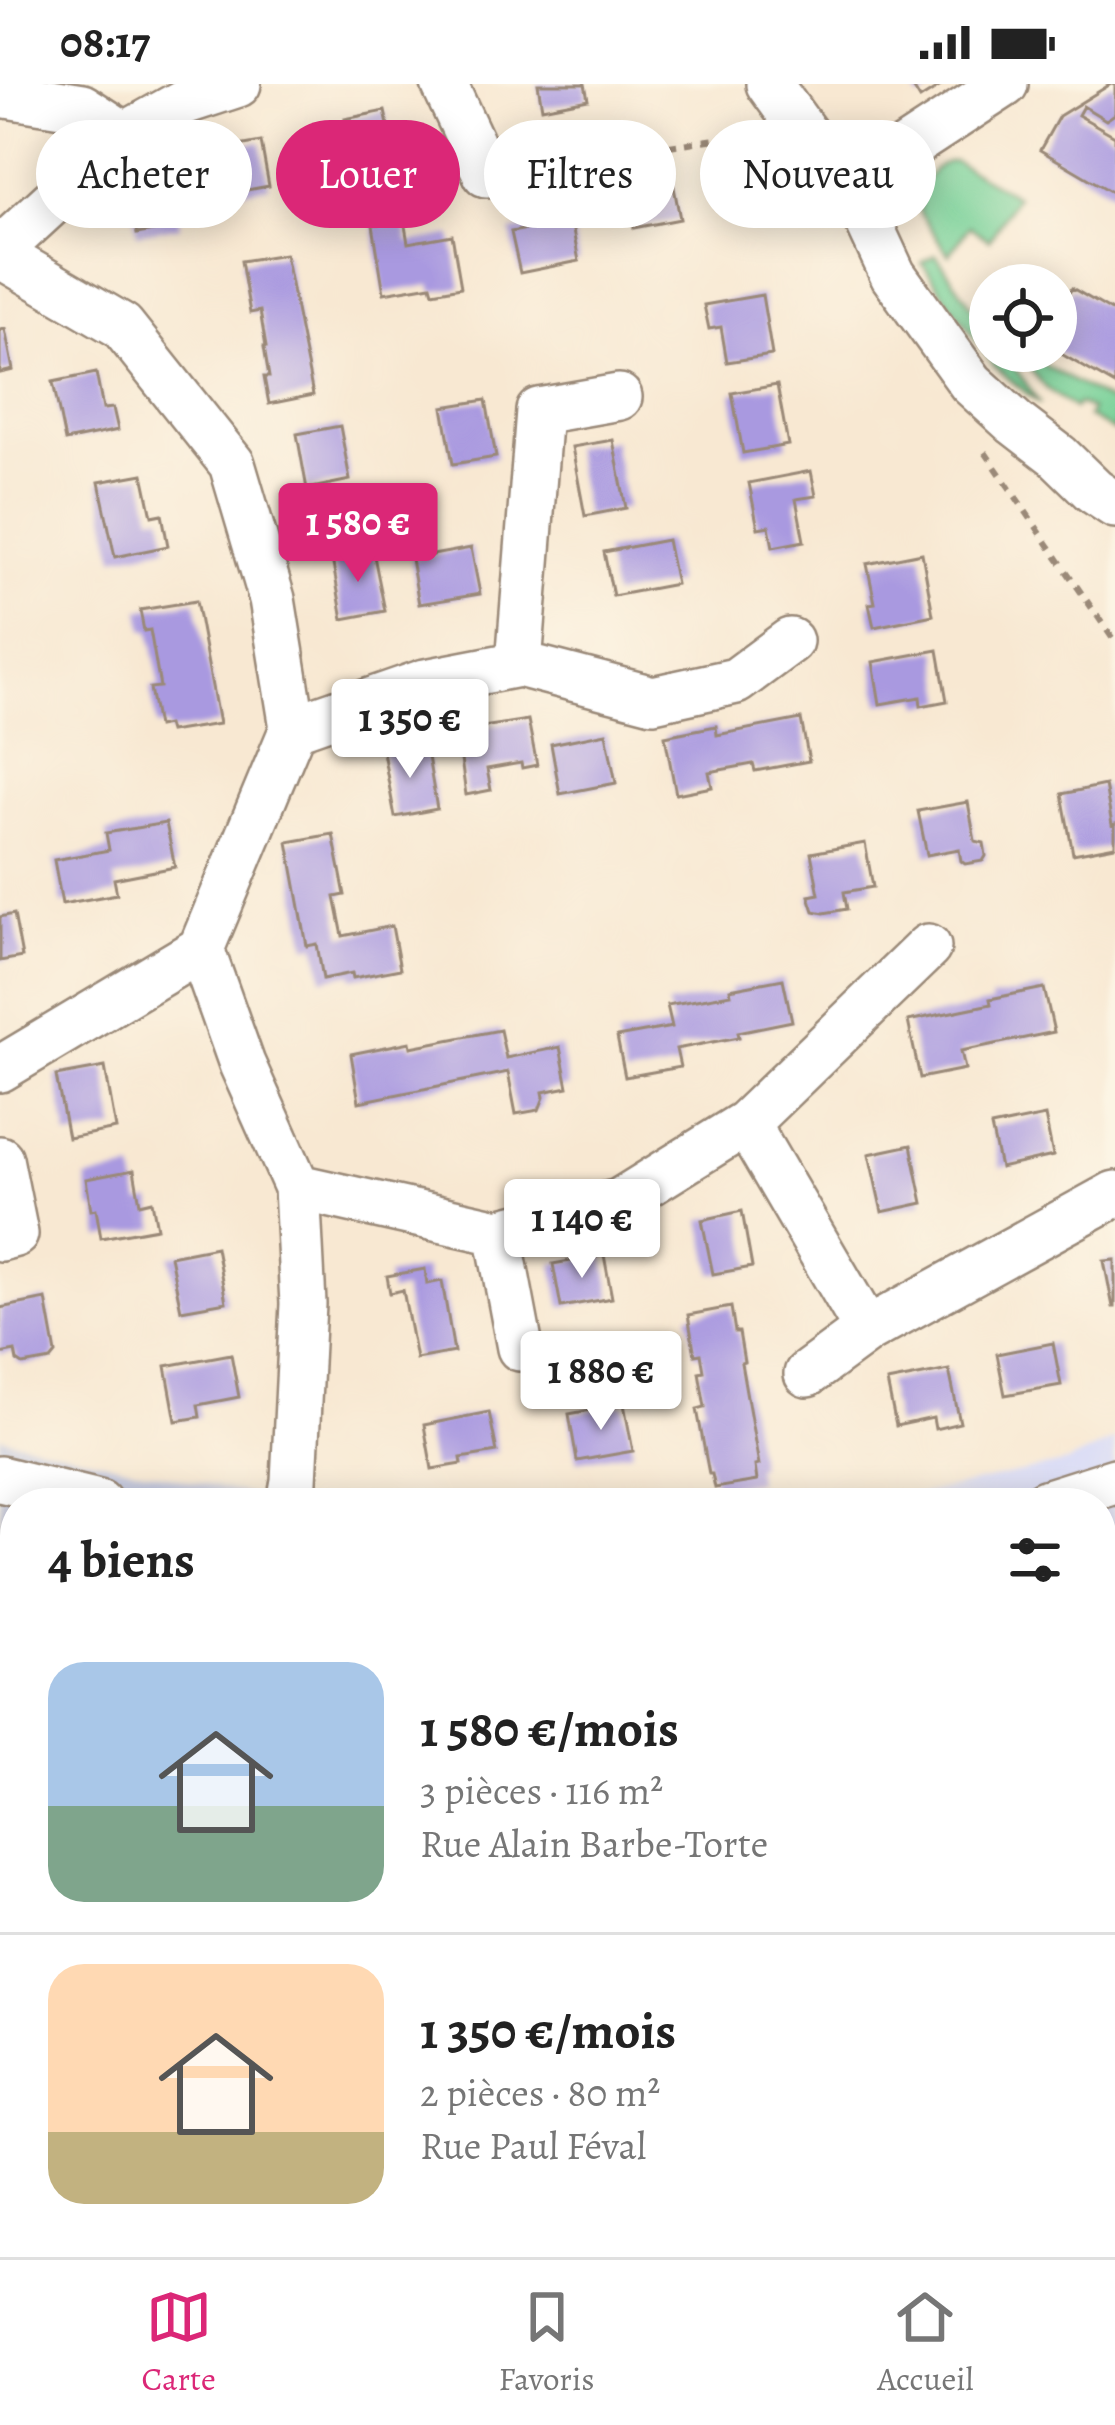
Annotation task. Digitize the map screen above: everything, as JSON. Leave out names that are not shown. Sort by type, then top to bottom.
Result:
[{"type":"street","points":[[152,120],[186,101],[238,84]]},
{"type":"street","points":[[444,84],[484,170]]},
{"type":"street","points":[[936,141],[1006,84]]},
{"type":"street","points":[[0,94],[82,107],[102,120]]},
{"type":"street","points":[[0,1069],[202,949],[293,728],[272,599],[232,464],[122,326],[0,252],[36,218]]},
{"type":"street","points":[[868,228],[893,275],[971,383],[1115,505]]},
{"type":"street","points":[[880,228],[897,244],[1007,390],[1115,466]]},
{"type":"street","points":[[519,664],[539,411],[619,397]]},
{"type":"street","points":[[293,728],[425,682],[519,664],[653,699],[736,681],[790,641]]},
{"type":"street","points":[[297,1187],[498,1232],[619,1202],[746,1123],[928,947]]},
{"type":"street","points":[[202,949],[242,1064],[297,1187],[303,1304],[293,1488]]},
{"type":"street","points":[[746,1123],[868,1330]]},
{"type":"street","points":[[0,1160],[16,1234],[0,1238]]},
{"type":"street","points":[[807,1374],[868,1330],[1115,1194]]},
{"type":"street","points":[[498,1232],[520,1348]]},
{"type":"path","points":[[676,145],[763,131],[780,100]]},
{"type":"path","points":[[978,442],[1115,642]]},
{"type":"shaded area","points":[[0,1437],[220,1488],[0,1488]]},
{"type":"shaded area","points":[[1115,1439],[1115,1488],[950,1488],[1067,1463]]},
{"type":"green space","points":[[954,161],[1016,196],[989,240],[969,226],[949,255],[930,228],[936,228],[936,169]]},
{"type":"green space","points":[[936,255],[969,302],[969,330],[922,263]]},
{"type":"green space","points":[[1001,372],[1018,372],[1040,404]]},
{"type":"green space","points":[[1033,372],[1056,372],[1115,405],[1115,432],[1088,417],[1091,410],[1078,404],[1074,409]]},
{"type":"building","points":[[538,84],[585,84],[588,99],[542,108]]},
{"type":"building","points":[[911,84],[944,84],[920,99]]},
{"type":"building","points":[[1115,84],[1115,114],[1106,120],[1083,106],[1078,115],[1115,136],[1115,194],[1040,150],[1059,116]]},
{"type":"building","points":[[385,111],[387,120],[345,120]]},
{"type":"building","points":[[261,142],[269,186],[252,189],[252,144]]},
{"type":"building","points":[[136,228],[169,228],[137,234]]},
{"type":"building","points":[[373,228],[405,228],[408,243],[452,235],[461,287],[433,292],[431,285],[384,293]]},
{"type":"building","points":[[572,228],[579,261],[520,273],[511,232]]},
{"type":"building","points":[[285,254],[313,395],[269,404],[260,311],[250,313],[241,261]]},
{"type":"building","points":[[1077,291],[1115,313],[1115,385],[1077,363]]},
{"type":"building","points":[[762,295],[772,355],[727,362],[721,327],[709,329],[704,305]]},
{"type":"building","points":[[5,329],[13,370],[0,373],[0,330]]},
{"type":"building","points":[[96,373],[103,409],[113,408],[118,430],[65,441],[53,382]]},
{"type":"building","points":[[777,385],[788,445],[743,453],[732,393]]},
{"type":"building","points":[[486,400],[496,457],[453,464],[443,407]]},
{"type":"building","points":[[340,426],[350,480],[307,489],[297,434]]},
{"type":"building","points":[[613,440],[626,508],[585,516],[572,447]]},
{"type":"building","points":[[811,471],[816,496],[796,499],[804,541],[773,547],[769,526],[758,528],[749,483]]},
{"type":"building","points":[[143,474],[152,516],[162,514],[168,546],[115,557],[99,482]]},
{"type":"building","points":[[667,540],[676,584],[613,596],[604,552]]},
{"type":"building","points":[[471,548],[480,594],[419,604],[411,559]]},
{"type":"building","points":[[373,551],[385,611],[343,619],[332,559]]},
{"type":"building","points":[[922,553],[933,615],[874,627],[869,604],[875,603],[867,564]]},
{"type":"building","points":[[196,601],[219,724],[169,732],[167,725],[157,727],[150,688],[160,687],[150,630],[144,631],[140,610]]},
{"type":"building","points":[[938,650],[947,701],[921,706],[920,697],[880,704],[873,662]]},
{"type":"building","points":[[801,719],[809,761],[755,771],[753,764],[709,772],[712,787],[676,794],[665,736],[716,726],[717,735]]},
{"type":"building","points":[[528,720],[537,765],[487,769],[491,790],[466,795],[457,731]]},
{"type":"building","points":[[606,733],[616,783],[560,794],[551,744]]},
{"type":"building","points":[[426,745],[437,809],[395,817],[383,752]]},
{"type":"building","points":[[1105,785],[1115,846],[1073,854],[1062,794]]},
{"type":"building","points":[[968,802],[975,841],[984,843],[983,861],[965,864],[959,849],[927,855],[918,811]]},
{"type":"building","points":[[166,823],[175,867],[114,879],[117,894],[62,904],[54,860],[109,850],[106,833]]},
{"type":"building","points":[[333,834],[345,895],[335,897],[343,936],[392,926],[400,969],[323,979],[317,944],[307,946],[288,842]]},
{"type":"building","points":[[865,843],[873,887],[844,892],[847,909],[814,911],[809,896],[819,894],[811,853]]},
{"type":"building","points":[[14,914],[22,957],[0,961],[0,917]]},
{"type":"building","points":[[783,979],[792,1021],[676,1049],[680,1067],[625,1077],[617,1037],[672,1027],[667,1005]]},
{"type":"building","points":[[1044,988],[1054,1032],[961,1051],[965,1069],[920,1078],[908,1021]]},
{"type":"building","points":[[500,1030],[506,1058],[560,1047],[568,1087],[543,1092],[539,1110],[516,1114],[508,1072],[359,1102],[351,1054]]},
{"type":"building","points":[[105,1067],[116,1129],[68,1138],[56,1076]]},
{"type":"building","points":[[1045,1116],[1053,1156],[1000,1168],[991,1127]]},
{"type":"building","points":[[911,1145],[923,1203],[882,1212],[869,1154]]},
{"type":"building","points":[[134,1170],[140,1204],[152,1201],[157,1228],[101,1238],[86,1179]]},
{"type":"building","points":[[742,1211],[752,1267],[713,1274],[702,1220]]},
{"type":"building","points":[[216,1247],[226,1302],[181,1310],[170,1256]]},
{"type":"building","points":[[604,1255],[612,1298],[561,1307],[553,1264]]},
{"type":"building","points":[[1115,1260],[1115,1307],[1113,1307],[1104,1261]]},
{"type":"building","points":[[425,1269],[427,1284],[442,1281],[454,1352],[416,1359],[403,1290],[390,1293],[387,1276]]},
{"type":"building","points":[[46,1299],[56,1354],[51,1360],[23,1365],[15,1351],[0,1354],[0,1308]]},
{"type":"building","points":[[731,1307],[759,1465],[755,1466],[757,1481],[715,1488],[697,1409],[705,1407],[699,1372],[704,1371],[701,1354],[695,1355],[688,1315]]},
{"type":"building","points":[[1053,1343],[1061,1385],[1005,1395],[997,1354]]},
{"type":"building","points":[[231,1354],[239,1397],[198,1405],[200,1417],[176,1421],[166,1366]]},
{"type":"building","points":[[949,1370],[960,1423],[935,1429],[933,1418],[896,1426],[887,1382]]},
{"type":"building","points":[[624,1404],[633,1451],[577,1461],[569,1414]]},
{"type":"building","points":[[489,1412],[497,1452],[432,1469],[424,1425]]}]
